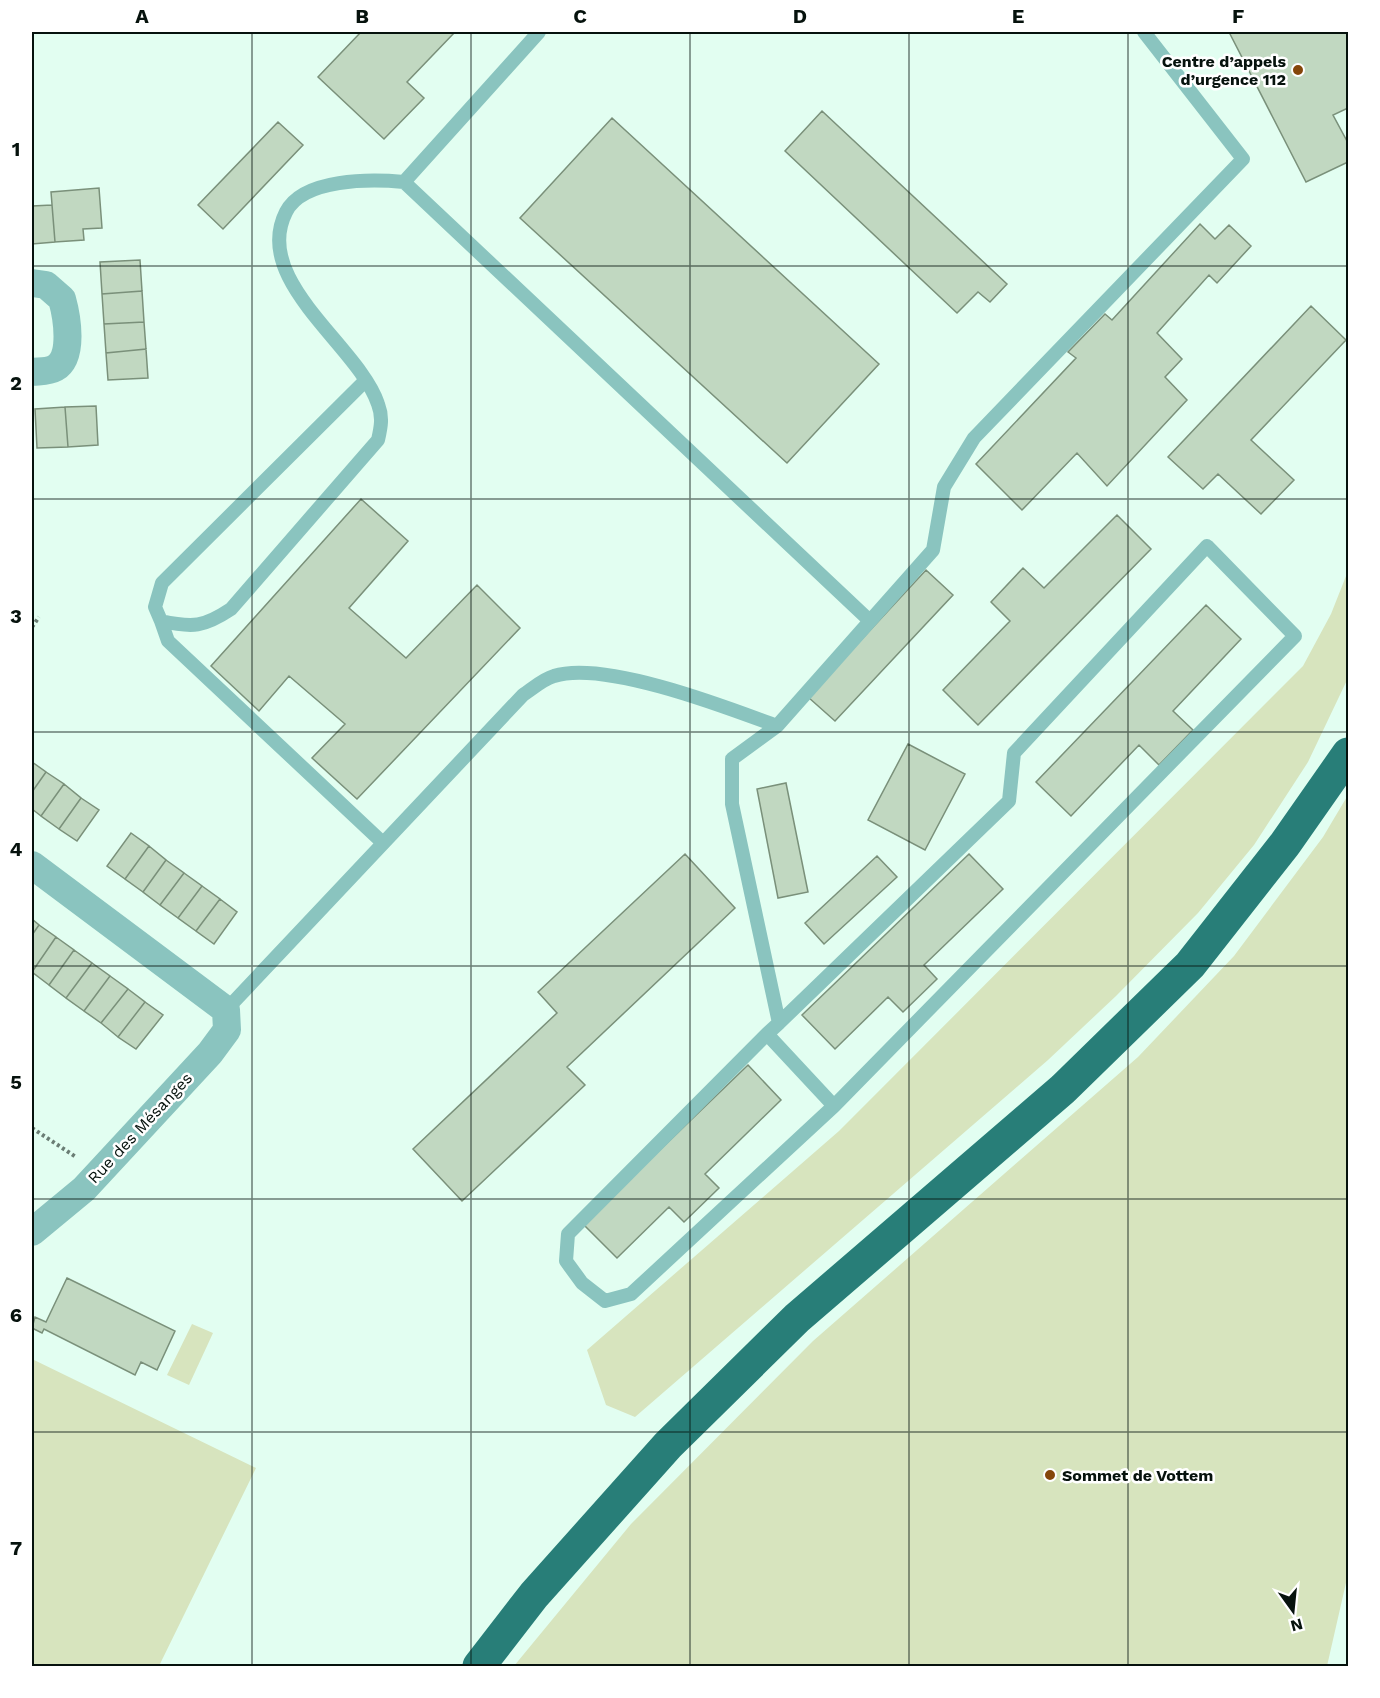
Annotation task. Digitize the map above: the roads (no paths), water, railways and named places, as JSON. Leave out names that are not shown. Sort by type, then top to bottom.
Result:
[{"type":"highway","points":[[479,1666],[534,1595],[668,1445],[796,1318],[1063,1089],[1190,965],[1285,844],[1348,754]]},
{"type":"street","points":[[32,283],[46,285],[62,299],[67,345],[62,362],[55,368],[32,372]]},
{"type":"street","points":[[32,865],[226,1011]]},
{"type":"street","name":"Rue des Mésanges","points":[[32,1232],[65,1206],[100,1172],[220,1040],[226,1030],[226,1011]]},
{"type":"lane","points":[[404,182],[539,32]]},
{"type":"lane","points":[[779,1023],[732,804],[732,759],[777,726],[933,550],[944,487],[974,438],[1243,159],[1144,32]]},
{"type":"lane","points":[[161,621],[188,626],[211,623],[231,609],[378,440],[382,420],[378,403],[365,381],[295,289],[281,254],[279,225],[291,203],[329,184],[368,179],[404,182],[870,621]]},
{"type":"lane","points":[[365,381],[162,584],[155,608],[168,641],[383,843]]},
{"type":"lane","points":[[1207,546],[1295,636],[834,1106],[631,1294],[605,1301],[582,1283],[566,1261],[568,1234],[767,1034],[1008,801],[1014,753],[1207,546]]},
{"type":"lane","points":[[226,1011],[523,695],[553,676],[581,671],[611,676],[700,698],[777,726]]},
{"type":"lane","points":[[767,1034],[834,1106]]},
{"type":"place","name":"Centre d’appels d’urgence 112","points":[[1298,70]]},
{"type":"place","name":"Sommet de Vottem","points":[[1050,1475]]}]
